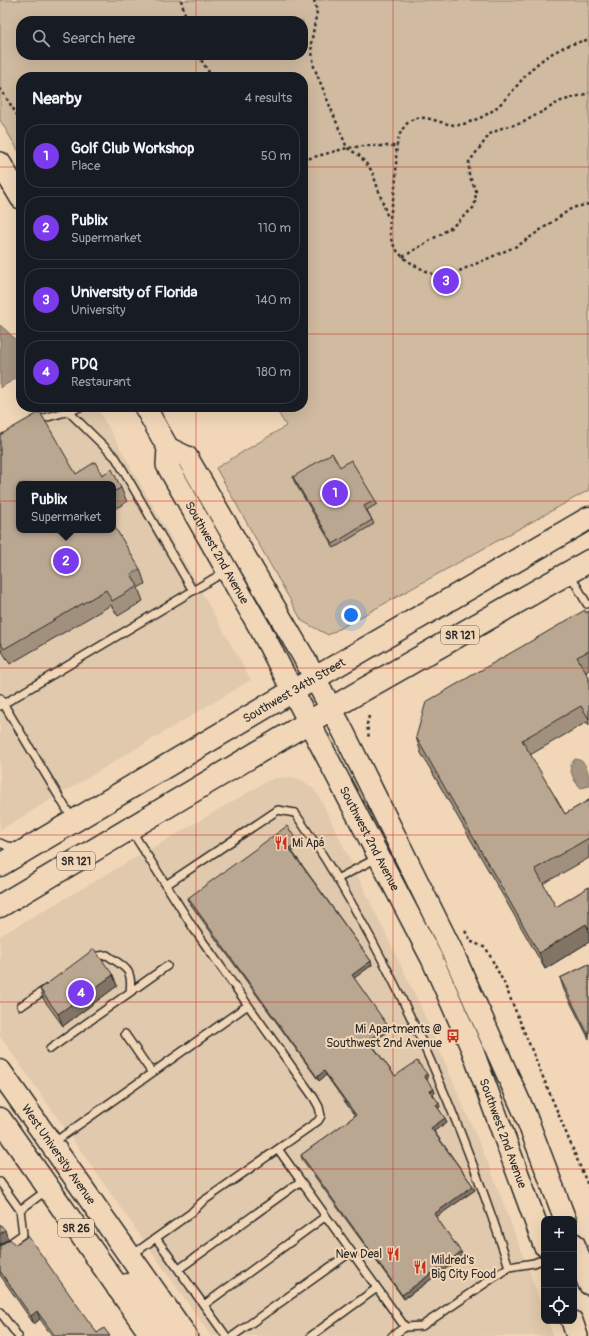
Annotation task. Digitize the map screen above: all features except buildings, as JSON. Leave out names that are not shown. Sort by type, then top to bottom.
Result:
[{"type":"main road","points":[[0,163],[16,190]]},
{"type":"main road","name":"Southwest 2nd Avenue","points":[[148,412],[168,448],[167,465],[226,571],[261,630],[432,959],[472,1049],[541,1237]]},
{"type":"main road","name":"Southwest 2nd Avenue","points":[[168,448],[186,457],[315,678],[331,709],[452,951],[525,1114],[564,1216]]},
{"type":"main road","name":"Southwest 34th Street","points":[[0,866],[292,691],[589,518]]},
{"type":"main road","name":"SR 121","points":[[0,906],[331,709],[589,561]]},
{"type":"main road","name":"West University Avenue","points":[[0,1071],[186,1336]]},
{"type":"main road","name":"SR 26","points":[[0,1119],[152,1336]]},
{"type":"main road","points":[[577,1252],[589,1284]]},
{"type":"main road","points":[[118,1288],[127,1285],[134,1287],[170,1336]]},
{"type":"lane","points":[[27,426],[41,419],[69,412],[116,458],[193,591]]},
{"type":"lane","points":[[74,822],[1,703],[226,571]]},
{"type":"lane","points":[[569,572],[587,604]]},
{"type":"lane","points":[[166,885],[278,810],[295,813],[319,848],[388,969],[435,1073],[487,1202],[509,1267]]},
{"type":"lane","points":[[130,829],[194,929],[314,1098],[319,1107],[321,1116],[318,1121],[131,1256]]},
{"type":"lane","points":[[0,843],[8,846],[29,848]]},
{"type":"lane","points":[[337,879],[379,857]]},
{"type":"lane","points":[[86,960],[93,956],[107,955],[127,969],[132,979],[130,992]]},
{"type":"lane","points":[[50,1049],[167,966]]},
{"type":"lane","points":[[22,1006],[54,983]]},
{"type":"lane","points":[[51,1144],[248,1005]]},
{"type":"lane","points":[[125,1034],[152,1073]]},
{"type":"lane","points":[[278,1149],[405,1327]]},
{"type":"lane","points":[[179,1269],[301,1181]]},
{"type":"lane","points":[[0,1182],[20,1210],[23,1234],[0,1250]]},
{"type":"lane","points":[[20,1210],[48,1188]]},
{"type":"lane","points":[[204,1305],[326,1216]]},
{"type":"lane","points":[[156,1238],[226,1336]]},
{"type":"lane","points":[[233,1336],[351,1252]]},
{"type":"lane","points":[[392,1336],[405,1327],[422,1326],[509,1267],[534,1263],[541,1260]]},
{"type":"lane","points":[[311,1336],[377,1288]]},
{"type":"lane","points":[[0,1312],[18,1336]]},
{"type":"path","points":[[181,0],[186,16]]},
{"type":"path","points":[[314,0],[317,11],[311,44],[312,55],[324,92],[347,148],[360,156],[372,171],[389,219],[392,243],[403,257],[426,271],[439,276],[455,275],[519,245],[572,208],[589,204]]},
{"type":"path","points":[[389,219],[395,184],[397,146],[401,132],[410,121],[429,118],[455,125],[483,116],[503,102],[536,66],[547,57],[563,47],[587,40]]},
{"type":"path","points":[[201,60],[209,72]]},
{"type":"path","points":[[0,88],[16,113]]},
{"type":"path","points":[[403,257],[452,227],[473,208],[476,203],[476,191],[469,175],[469,162],[490,134],[502,128],[522,122],[560,101],[589,93]]},
{"type":"path","points":[[308,159],[347,148],[364,146],[397,146]]},
{"type":"path","points":[[462,926],[472,942],[486,948],[504,983],[589,1188]]},
{"type":"shaded area","points":[[0,0],[589,0],[589,490],[328,635],[302,621],[216,468],[286,426],[278,412],[308,412],[308,72],[16,72],[16,147],[0,120]]},
{"type":"shaded area","points":[[0,325],[16,341],[16,378],[0,388]]},
{"type":"shaded area","points":[[37,412],[100,412],[251,680],[0,830],[0,434]]},
{"type":"shaded area","points":[[575,759],[583,762],[585,765],[589,777],[589,786],[581,788],[572,775],[570,765]]},
{"type":"shaded area","points":[[293,777],[302,780],[314,789],[320,798],[421,1007],[490,1168],[541,1303],[541,1324],[549,1324],[553,1336],[211,1336],[0,1036],[0,936],[275,778]]},
{"type":"place","name":"University of Florida","points":[[446,281]]},
{"type":"place","name":"Golf Club Workshop","points":[[335,493]]},
{"type":"place","name":"Publix","points":[[66,561]]},
{"type":"place","name":"Mi Apá","points":[[281,843]]},
{"type":"place","name":"PDQ","points":[[81,993]]},
{"type":"place","name":"Mi Apartments @ Southwest 2nd Avenue","points":[[453,1036]]},
{"type":"place","name":"New Deal","points":[[393,1254]]},
{"type":"place","name":"Mildred's Big City Food","points":[[420,1267]]}]
